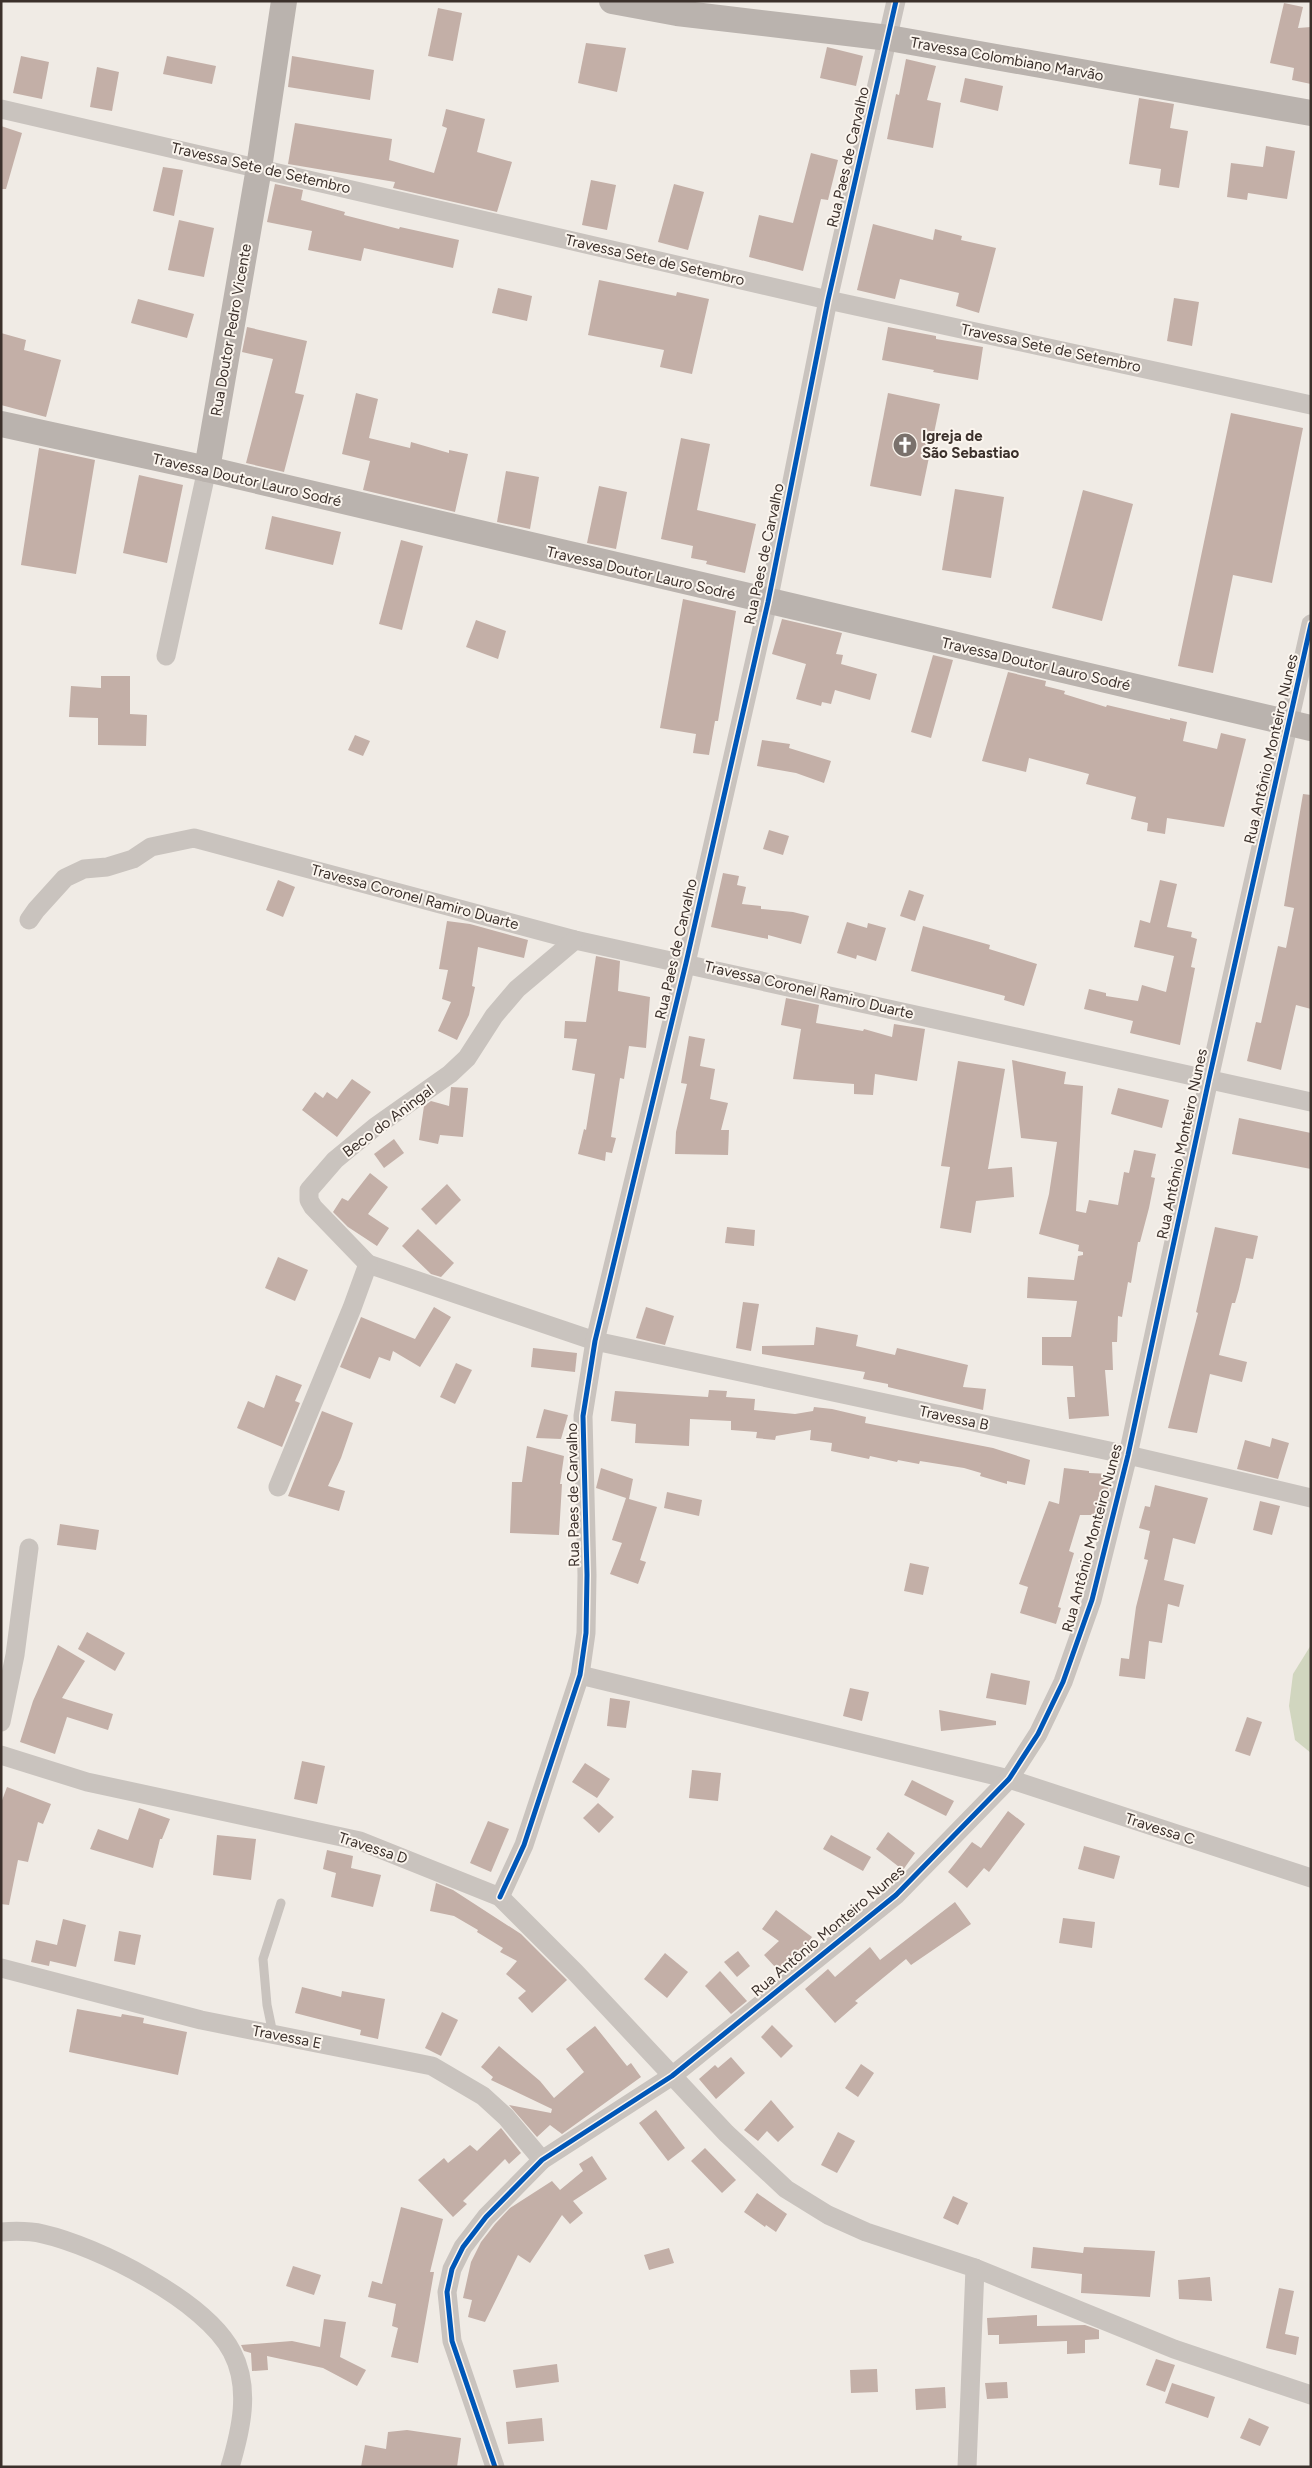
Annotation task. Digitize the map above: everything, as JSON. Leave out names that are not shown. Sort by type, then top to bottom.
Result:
[{"type":"street","name":"Rua Doutor Pedro Vicente","points":[[166,656],[206,470],[260,168],[284,1]]},
{"type":"street","name":"Travessa Colombiano Marvão","points":[[612,1],[677,13],[888,38],[1311,113]]},
{"type":"street","name":"Rua Paes de Carvalho","points":[[500,1898],[524,1845],[580,1675],[586,1633],[584,1416],[595,1341],[686,963],[768,602],[828,300],[896,1]]},
{"type":"street","name":"Travessa Sete de Setembro","points":[[1,109],[828,300],[1311,405]]},
{"type":"street","name":"Travessa Doutor Lauro Sodré","points":[[1,424],[206,470],[1300,726]]},
{"type":"street","name":"Rua Antônio Monteiro Nunes","points":[[495,2467],[452,2341],[447,2292],[452,2269],[463,2247],[486,2217],[542,2160],[672,2076],[896,1895],[1009,1779],[1038,1734],[1063,1682],[1092,1600],[1128,1455],[1209,1079],[1300,726],[1311,624]]},
{"type":"street","name":"Travessa Coronel Ramiro Duarte","points":[[30,920],[36,910],[65,878],[84,869],[107,867],[133,859],[151,847],[194,838],[575,940],[1311,1102]]},
{"type":"street","name":"Beco do Aningal","points":[[368,1264],[314,1207],[309,1196],[312,1186],[355,1142],[450,1074],[467,1058],[494,1016],[517,989],[575,940]]},
{"type":"street","name":"Travessa B","points":[[368,1264],[595,1341],[1128,1455],[1311,1498]]},
{"type":"street","points":[[278,1486],[352,1308],[368,1264]]},
{"type":"street","points":[[1,1722],[18,1637],[29,1548]]},
{"type":"street","name":"Travessa C","points":[[580,1675],[1009,1779],[1311,1878]]},
{"type":"street","name":"Travessa D","points":[[1,1755],[87,1782],[360,1841],[500,1898],[576,1973],[726,2133],[786,2189],[828,2216],[866,2232],[975,2268],[1174,2350],[1311,2395]]},
{"type":"street","name":"Travessa E","points":[[1,1968],[201,2020],[432,2066],[483,2096],[506,2117],[542,2160]]},
{"type":"street","points":[[1,2232],[42,2234],[97,2252],[138,2273],[203,2318],[232,2352],[239,2371],[243,2408],[239,2437],[230,2467]]},
{"type":"street","points":[[966,2467],[975,2268]]},
{"type":"lane","points":[[273,2035],[267,2005],[263,1958],[281,1903]]},
{"type":"green space","points":[[1311,1645],[1311,1753],[1295,1740],[1289,1706],[1293,1674]]},
{"type":"building","points":[[1284,3],[1303,7],[1298,28],[1311,27],[1311,84],[1292,80],[1294,68],[1270,63]]},
{"type":"building","points":[[438,8],[462,13],[453,61],[428,56]]},
{"type":"building","points":[[586,43],[626,48],[617,92],[578,83]]},
{"type":"building","points":[[827,47],[863,56],[856,86],[820,78]]},
{"type":"building","points":[[21,56],[49,62],[42,99],[13,93]]},
{"type":"building","points":[[167,56],[216,66],[212,84],[163,74]]},
{"type":"building","points":[[292,56],[374,70],[370,100],[288,87]]},
{"type":"building","points":[[906,59],[936,66],[927,100],[941,103],[933,148],[887,139],[896,94],[899,95]]},
{"type":"building","points":[[97,67],[119,72],[112,111],[90,107]]},
{"type":"building","points":[[965,78],[1003,86],[998,111],[960,102]]},
{"type":"building","points":[[1139,98],[1174,104],[1170,128],[1188,131],[1179,188],[1159,185],[1161,169],[1129,164]]},
{"type":"building","points":[[446,109],[485,119],[477,152],[512,162],[497,212],[393,188],[395,182],[288,164],[295,123],[392,139],[389,160],[434,173],[447,128],[442,126]]},
{"type":"building","points":[[1,126],[22,133],[6,189],[1,189]]},
{"type":"building","points":[[1266,146],[1295,151],[1287,199],[1248,193],[1247,200],[1227,197],[1231,163],[1263,167]]},
{"type":"building","points":[[811,153],[838,160],[828,200],[821,199],[803,271],[749,257],[759,215],[793,223]]},
{"type":"building","points":[[163,167],[183,170],[174,216],[153,211]]},
{"type":"building","points":[[591,180],[616,185],[607,230],[582,225]]},
{"type":"building","points":[[275,184],[303,190],[301,200],[345,212],[344,215],[399,229],[400,227],[459,240],[453,268],[364,248],[361,261],[308,250],[312,231],[267,222]]},
{"type":"building","points":[[674,184],[704,192],[688,250],[658,242]]},
{"type":"building","points":[[179,220],[214,228],[204,277],[168,270]]},
{"type":"building","points":[[873,224],[933,240],[935,229],[962,236],[961,240],[996,248],[979,313],[956,306],[959,293],[900,279],[895,299],[857,290]]},
{"type":"building","points":[[599,280],[676,296],[677,292],[709,299],[692,374],[660,367],[664,350],[588,335]]},
{"type":"building","points":[[498,288],[532,296],[527,321],[492,313]]},
{"type":"building","points":[[1174,298],[1199,302],[1192,346],[1167,341]]},
{"type":"building","points":[[138,299],[194,314],[187,338],[131,323]]},
{"type":"building","points":[[247,327],[307,341],[295,393],[304,395],[284,472],[246,463],[273,359],[242,352]]},
{"type":"building","points":[[888,327],[936,336],[936,339],[983,347],[978,380],[882,360]]},
{"type":"building","points":[[1,333],[26,340],[24,350],[61,360],[46,417],[1,405]]},
{"type":"building","points":[[356,393],[378,399],[369,438],[410,448],[411,442],[449,453],[449,450],[468,454],[455,512],[363,490],[370,461],[342,454]]},
{"type":"building","name":"Igreja de São Sebastiao","points":[[888,393],[940,404],[921,496],[870,486]]},
{"type":"building","points":[[1231,413],[1303,428],[1272,583],[1233,575],[1213,673],[1178,666]]},
{"type":"building","points":[[681,438],[710,444],[697,510],[756,524],[745,573],[706,564],[707,561],[691,558],[693,546],[661,539]]},
{"type":"building","points":[[39,448],[95,460],[76,574],[21,565]]},
{"type":"building","points":[[506,471],[539,477],[530,529],[497,522]]},
{"type":"building","points":[[139,475],[183,485],[167,563],[123,553]]},
{"type":"building","points":[[599,486],[627,492],[616,549],[587,543]]},
{"type":"building","points":[[955,489],[1004,497],[991,578],[942,570]]},
{"type":"building","points":[[1083,490],[1133,504],[1102,621],[1052,608]]},
{"type":"building","points":[[272,516],[341,532],[333,565],[265,549]]},
{"type":"building","points":[[401,540],[423,546],[402,630],[379,624]]},
{"type":"building","points":[[683,599],[736,611],[718,721],[715,721],[709,755],[693,753],[696,734],[660,728]]},
{"type":"building","points":[[782,619],[842,633],[836,654],[843,655],[841,664],[877,674],[870,700],[835,690],[831,704],[822,702],[821,706],[796,699],[806,664],[772,654]]},
{"type":"building","points":[[476,620],[506,631],[498,659],[466,647]]},
{"type":"building","points":[[933,655],[953,660],[931,738],[911,732]]},
{"type":"building","points":[[1008,672],[1046,681],[1045,686],[1065,691],[1064,694],[1106,707],[1107,705],[1170,720],[1170,718],[1187,722],[1183,741],[1217,749],[1221,733],[1246,739],[1224,827],[1167,818],[1165,834],[1147,831],[1148,823],[1131,819],[1136,797],[1086,784],[1089,774],[1029,758],[1026,772],[982,761]]},
{"type":"building","points":[[101,676],[130,676],[130,714],[147,715],[146,746],[98,745],[98,718],[69,717],[71,686],[101,688]]},
{"type":"building","points":[[355,735],[370,741],[363,756],[348,750]]},
{"type":"building","points":[[762,740],[790,744],[789,748],[831,761],[824,783],[796,773],[757,766]]},
{"type":"building","points":[[1303,794],[1311,795],[1311,1009],[1296,1005],[1281,1070],[1247,1061],[1256,1022],[1261,1023],[1278,946],[1286,948],[1294,908],[1284,906]]},
{"type":"building","points":[[769,830],[789,836],[783,855],[763,849]]},
{"type":"building","points":[[723,873],[739,876],[737,885],[746,887],[742,904],[761,906],[761,909],[793,912],[809,916],[801,944],[768,935],[768,939],[711,927]]},
{"type":"building","points":[[278,880],[295,887],[283,917],[266,910]]},
{"type":"building","points":[[1160,880],[1177,884],[1167,927],[1192,932],[1191,937],[1197,939],[1191,967],[1195,968],[1180,1045],[1130,1033],[1133,1021],[1084,1009],[1089,989],[1106,993],[1106,996],[1138,1001],[1142,985],[1166,992],[1174,956],[1134,947],[1140,920],[1150,923]]},
{"type":"building","points":[[909,890],[924,895],[915,921],[900,916]]},
{"type":"building","points":[[447,921],[470,924],[528,940],[524,958],[478,947],[472,986],[475,987],[469,1015],[457,1040],[438,1031],[451,1002],[442,999],[448,970],[439,969]]},
{"type":"building","points":[[847,922],[867,928],[868,923],[886,928],[876,961],[857,955],[856,959],[837,953]]},
{"type":"building","points":[[923,926],[990,945],[989,949],[1037,964],[1024,1006],[1004,1000],[1005,996],[911,971]]},
{"type":"building","points":[[596,956],[620,961],[618,991],[650,997],[646,1048],[629,1046],[624,1079],[620,1078],[611,1137],[616,1138],[612,1153],[606,1152],[605,1161],[578,1154],[584,1129],[586,1130],[595,1074],[572,1070],[577,1039],[564,1038],[565,1021],[586,1022]]},
{"type":"building","points":[[786,998],[819,1005],[816,1023],[863,1031],[864,1029],[892,1037],[894,1024],[925,1029],[917,1081],[875,1074],[873,1095],[854,1094],[854,1084],[793,1079],[801,1029],[781,1025]]},
{"type":"building","points":[[689,1036],[705,1039],[700,1066],[715,1069],[710,1099],[728,1103],[721,1130],[729,1130],[728,1155],[675,1154],[676,1132],[687,1084],[681,1083]]},
{"type":"building","points":[[1012,1060],[1066,1072],[1064,1084],[1083,1086],[1076,1211],[1086,1213],[1089,1200],[1118,1205],[1124,1172],[1129,1173],[1134,1150],[1156,1154],[1151,1177],[1155,1178],[1149,1208],[1140,1242],[1138,1242],[1131,1283],[1128,1282],[1122,1317],[1118,1316],[1117,1342],[1112,1342],[1113,1370],[1105,1370],[1109,1416],[1069,1419],[1067,1397],[1075,1397],[1073,1366],[1042,1365],[1042,1337],[1071,1337],[1077,1301],[1027,1298],[1028,1277],[1074,1280],[1078,1256],[1083,1255],[1083,1252],[1078,1251],[1079,1245],[1039,1234],[1049,1194],[1057,1142],[1021,1138]]},
{"type":"building","points":[[958,1061],[1005,1069],[988,1169],[1012,1167],[1014,1197],[976,1201],[971,1233],[940,1228],[950,1167],[941,1166]]},
{"type":"building","points":[[352,1079],[371,1092],[337,1137],[302,1110],[315,1092],[323,1098],[327,1092],[337,1099]]},
{"type":"building","points":[[451,1087],[468,1088],[463,1137],[440,1135],[438,1144],[419,1140],[424,1106],[431,1101],[449,1106]]},
{"type":"building","points":[[1118,1088],[1169,1100],[1162,1128],[1111,1114]]},
{"type":"building","points":[[1239,1118],[1311,1133],[1311,1169],[1232,1154]]},
{"type":"building","points":[[394,1139],[404,1153],[384,1168],[374,1154]]},
{"type":"building","points":[[370,1173],[388,1187],[368,1214],[389,1228],[377,1246],[348,1227],[333,1212],[342,1198],[348,1201]]},
{"type":"building","points":[[447,1184],[461,1200],[436,1225],[421,1209]]},
{"type":"building","points":[[727,1227],[755,1230],[754,1246],[725,1243]]},
{"type":"building","points":[[1215,1227],[1258,1236],[1253,1259],[1246,1258],[1239,1289],[1235,1303],[1232,1303],[1219,1355],[1247,1362],[1242,1382],[1210,1374],[1197,1433],[1168,1428],[1198,1313],[1196,1312]]},
{"type":"building","points":[[418,1229],[454,1263],[441,1277],[431,1274],[402,1246]]},
{"type":"building","points":[[278,1257],[308,1270],[295,1301],[265,1288]]},
{"type":"building","points":[[743,1302],[759,1304],[751,1351],[736,1348]]},
{"type":"building","points":[[434,1307],[451,1317],[420,1367],[393,1351],[390,1361],[379,1357],[370,1379],[340,1367],[361,1317],[415,1339]]},
{"type":"building","points":[[646,1307],[674,1316],[665,1345],[636,1338]]},
{"type":"building","points":[[816,1327],[858,1335],[856,1346],[895,1355],[897,1348],[968,1365],[963,1387],[986,1389],[983,1410],[863,1379],[865,1372],[762,1354],[762,1346],[814,1345]]},
{"type":"building","points":[[533,1348],[577,1353],[575,1372],[531,1367]]},
{"type":"building","points":[[456,1363],[472,1370],[455,1404],[440,1397]]},
{"type":"building","points":[[276,1375],[302,1385],[295,1401],[300,1403],[282,1447],[237,1428],[248,1401],[264,1408]]},
{"type":"building","points":[[709,1390],[727,1391],[726,1397],[755,1399],[754,1410],[795,1414],[813,1411],[814,1407],[832,1409],[866,1417],[865,1423],[993,1448],[1030,1460],[1025,1485],[1007,1481],[1007,1484],[980,1476],[981,1473],[964,1468],[920,1461],[919,1464],[898,1460],[897,1462],[870,1456],[869,1459],[831,1451],[832,1443],[810,1440],[811,1430],[776,1436],[775,1440],[756,1438],[757,1432],[731,1430],[731,1421],[690,1419],[689,1446],[635,1443],[636,1424],[611,1421],[615,1391],[708,1397]]},
{"type":"building","points":[[544,1409],[568,1415],[561,1439],[536,1438]]},
{"type":"building","points":[[322,1411],[353,1423],[341,1458],[328,1486],[345,1491],[339,1511],[288,1496]]},
{"type":"building","points":[[1272,1438],[1289,1443],[1278,1479],[1237,1469],[1245,1440],[1270,1447]]},
{"type":"building","points":[[527,1446],[564,1456],[560,1484],[562,1484],[559,1535],[510,1533],[512,1482],[522,1482]]},
{"type":"building","points":[[601,1468],[633,1479],[629,1499],[657,1507],[640,1560],[646,1562],[638,1584],[610,1574],[622,1543],[612,1540],[626,1498],[596,1488]]},
{"type":"building","points":[[1064,1468],[1089,1471],[1089,1473],[1112,1474],[1108,1489],[1102,1489],[1102,1515],[1080,1515],[1069,1551],[1074,1553],[1058,1607],[1061,1608],[1056,1624],[1020,1613],[1028,1587],[1019,1584],[1049,1501],[1059,1504]]},
{"type":"building","points":[[1155,1485],[1208,1498],[1195,1544],[1173,1538],[1164,1580],[1184,1585],[1179,1607],[1168,1604],[1162,1643],[1149,1641],[1145,1679],[1119,1676],[1121,1658],[1129,1659],[1136,1607],[1148,1560],[1144,1559],[1150,1531],[1139,1528],[1145,1506],[1150,1507]]},
{"type":"building","points":[[667,1492],[702,1500],[699,1516],[664,1508]]},
{"type":"building","points":[[1260,1501],[1280,1506],[1272,1535],[1253,1530]]},
{"type":"building","points":[[60,1524],[99,1530],[96,1550],[57,1545]]},
{"type":"building","points":[[910,1563],[929,1567],[923,1595],[904,1591]]},
{"type":"building","points":[[87,1632],[125,1653],[115,1671],[78,1649]]},
{"type":"building","points":[[58,1645],[85,1661],[62,1698],[113,1714],[108,1730],[67,1717],[55,1754],[20,1742],[33,1701]]},
{"type":"building","points":[[991,1673],[1030,1681],[1026,1705],[986,1698]]},
{"type":"building","points":[[850,1688],[869,1692],[862,1721],[843,1716]]},
{"type":"building","points":[[610,1698],[630,1701],[626,1728],[607,1726]]},
{"type":"building","points":[[939,1710],[996,1721],[996,1725],[941,1731]]},
{"type":"building","points":[[1247,1717],[1262,1722],[1250,1756],[1235,1751]]},
{"type":"building","points":[[302,1761],[325,1766],[317,1804],[294,1799]]},
{"type":"building","points":[[585,1763],[610,1779],[597,1798],[572,1782]]},
{"type":"building","points":[[692,1770],[721,1773],[718,1801],[689,1798]]},
{"type":"building","points":[[912,1780],[954,1801],[946,1816],[904,1795]]},
{"type":"building","points":[[7,1787],[51,1804],[43,1824],[38,1822],[28,1862],[18,1860],[9,1905],[1,1904],[1,1803]]},
{"type":"building","points":[[598,1803],[614,1817],[599,1833],[583,1818]]},
{"type":"building","points":[[139,1808],[170,1819],[162,1839],[160,1839],[153,1868],[90,1849],[98,1829],[128,1840]]},
{"type":"building","points":[[1008,1811],[1025,1824],[989,1872],[984,1868],[967,1888],[948,1872],[972,1842],[981,1848]]},
{"type":"building","points":[[488,1821],[509,1829],[491,1872],[470,1863]]},
{"type":"building","points":[[888,1832],[915,1853],[903,1870],[876,1849]]},
{"type":"building","points":[[217,1835],[256,1839],[251,1880],[213,1875]]},
{"type":"building","points":[[831,1835],[871,1857],[863,1871],[823,1849]]},
{"type":"building","points":[[1084,1846],[1120,1856],[1114,1879],[1078,1869]]},
{"type":"building","points":[[327,1850],[353,1856],[351,1868],[381,1875],[373,1907],[331,1897],[336,1873],[323,1869]]},
{"type":"building","points":[[436,1883],[453,1890],[521,1934],[567,1980],[532,2013],[518,1998],[526,1991],[506,1974],[517,1961],[500,1952],[503,1948],[477,1932],[478,1930],[454,1916],[430,1911]]},
{"type":"building","points":[[955,1902],[971,1924],[911,1965],[906,1959],[855,2001],[858,2003],[835,2023],[805,1989],[828,1969],[835,1977],[870,1947],[880,1960]]},
{"type":"building","points":[[776,1910],[812,1937],[799,1956],[797,1954],[782,1968],[776,1968],[764,1955],[779,1941],[762,1929]]},
{"type":"building","points":[[1063,1918],[1095,1922],[1092,1948],[1059,1943]]},
{"type":"building","points":[[63,1919],[86,1925],[76,1967],[50,1961],[49,1966],[31,1962],[36,1940],[57,1945]]},
{"type":"building","points":[[119,1931],[141,1935],[135,1965],[114,1961]]},
{"type":"building","points":[[738,1951],[750,1966],[737,1977],[724,1962]]},
{"type":"building","points":[[665,1953],[688,1972],[667,1998],[644,1979]]},
{"type":"building","points":[[720,1971],[747,2001],[731,2014],[705,1986]]},
{"type":"building","points":[[302,1987],[341,1997],[342,1991],[385,1999],[378,2039],[360,2035],[361,2030],[295,2013]]},
{"type":"building","points":[[77,2009],[121,2017],[122,2014],[144,2018],[143,2023],[187,2032],[178,2075],[69,2052]]},
{"type":"building","points":[[442,2012],[458,2020],[441,2056],[425,2048]]},
{"type":"building","points":[[772,2025],[793,2046],[781,2058],[761,2037]]},
{"type":"building","points":[[595,2026],[627,2066],[631,2063],[641,2077],[562,2134],[550,2125],[537,2137],[509,2105],[551,2113],[552,2109],[491,2080],[493,2077],[481,2067],[499,2046],[540,2081],[554,2098],[584,2072],[566,2049]]},
{"type":"building","points":[[731,2057],[745,2073],[716,2099],[699,2079],[715,2065],[718,2068]]},
{"type":"building","points":[[861,2064],[874,2073],[858,2097],[845,2088]]},
{"type":"building","points":[[771,2100],[794,2127],[778,2142],[767,2131],[758,2141],[744,2130]]},
{"type":"building","points":[[656,2110],[685,2148],[668,2161],[639,2123]]},
{"type":"building","points":[[501,2128],[521,2153],[509,2164],[505,2159],[463,2201],[467,2204],[453,2217],[418,2180],[444,2158],[448,2163],[470,2145],[477,2151]]},
{"type":"building","points":[[838,2132],[855,2141],[837,2173],[821,2165]]},
{"type":"building","points":[[705,2148],[736,2180],[722,2193],[691,2161]]},
{"type":"building","points":[[592,2156],[607,2179],[573,2201],[583,2213],[570,2224],[562,2215],[530,2263],[518,2255],[485,2322],[468,2317],[472,2300],[463,2298],[471,2262],[481,2242],[510,2208],[552,2181],[560,2190],[583,2171],[579,2164]]},
{"type":"building","points":[[757,2193],[787,2214],[776,2232],[766,2225],[765,2227],[744,2212]]},
{"type":"building","points":[[953,2196],[968,2203],[958,2225],[943,2218]]},
{"type":"building","points":[[401,2207],[443,2219],[430,2272],[434,2272],[418,2363],[391,2357],[398,2328],[392,2326],[396,2304],[368,2297],[372,2281],[382,2284]]},
{"type":"building","points":[[1033,2247],[1083,2253],[1084,2247],[1155,2251],[1150,2297],[1081,2293],[1082,2274],[1031,2268]]},
{"type":"building","points":[[669,2248],[674,2263],[649,2270],[644,2255]]},
{"type":"building","points":[[293,2266],[321,2275],[314,2295],[286,2286]]},
{"type":"building","points":[[1210,2277],[1212,2301],[1179,2299],[1178,2280]]},
{"type":"building","points":[[1279,2288],[1294,2291],[1285,2334],[1299,2337],[1296,2355],[1266,2348]]},
{"type":"building","points":[[1037,2315],[1037,2326],[1085,2325],[1099,2330],[1099,2339],[1085,2340],[1085,2353],[1067,2354],[1067,2341],[999,2344],[999,2335],[988,2335],[987,2318]]},
{"type":"building","points":[[324,2319],[346,2322],[340,2357],[366,2370],[357,2386],[323,2368],[267,2356],[268,2370],[252,2371],[251,2353],[244,2351],[241,2345],[292,2341],[320,2347]]},
{"type":"building","points":[[1156,2359],[1175,2365],[1165,2392],[1146,2385]]},
{"type":"building","points":[[557,2364],[559,2382],[516,2388],[513,2370]]},
{"type":"building","points":[[877,2369],[878,2392],[851,2393],[850,2370]]},
{"type":"building","points":[[1007,2382],[1008,2398],[987,2399],[985,2383]]},
{"type":"building","points":[[1172,2383],[1215,2397],[1208,2418],[1165,2403]]},
{"type":"building","points":[[945,2387],[946,2408],[916,2410],[915,2389]]},
{"type":"building","points":[[542,2418],[544,2441],[508,2444],[506,2422]]},
{"type":"building","points":[[1249,2418],[1269,2427],[1260,2446],[1240,2438]]},
{"type":"building","points":[[407,2430],[461,2438],[457,2467],[361,2467],[365,2445],[386,2449],[388,2432]]},
{"type":"cycle path","points":[[500,1897],[524,1845],[580,1675],[586,1633],[587,1575],[583,1416],[595,1341],[686,963],[768,602],[828,300],[896,1]]},
{"type":"cycle path","points":[[495,2467],[452,2341],[447,2292],[452,2269],[463,2247],[486,2217],[542,2160],[672,2076],[896,1895],[1009,1779],[1038,1734],[1063,1682],[1092,1600],[1128,1455],[1209,1079],[1311,624]]},
{"type":"place","name":"Igreja de São Sebastiao","points":[[905,445]]}]
